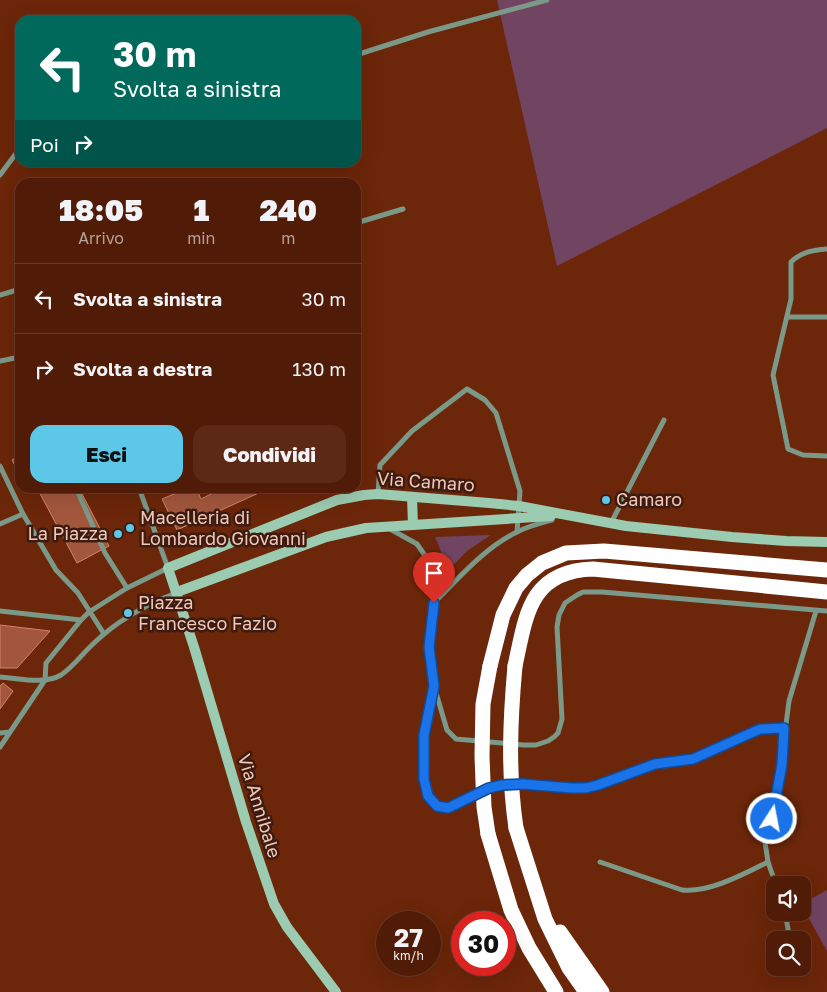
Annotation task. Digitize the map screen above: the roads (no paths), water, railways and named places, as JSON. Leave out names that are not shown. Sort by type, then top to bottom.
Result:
[{"type":"highway","points":[[556,992],[529,948],[511,910],[488,834],[484,807],[482,756],[483,704],[490,666],[503,615],[516,588],[527,575],[542,563],[566,553],[604,551],[827,570]]},
{"type":"highway","points":[[586,992],[568,968],[545,919],[516,828],[511,796],[511,708],[514,666],[526,613],[534,598],[552,581],[574,570],[593,569],[827,592]]},
{"type":"highway","points":[[535,891],[569,945],[602,992]]},
{"type":"street","points":[[361,53],[428,32],[547,0]]},
{"type":"street","points":[[0,175],[15,155]]},
{"type":"street","points":[[361,222],[403,209]]},
{"type":"street","points":[[827,249],[799,255],[791,262],[791,299],[773,375],[788,449],[803,455],[827,456]]},
{"type":"street","points":[[0,295],[15,290]]},
{"type":"street","points":[[787,316],[827,317]]},
{"type":"street","points":[[0,361],[15,358]]},
{"type":"street","points":[[378,494],[380,465],[412,431],[467,389],[485,400],[496,413],[520,491],[517,532]]},
{"type":"street","points":[[611,523],[664,420]]},
{"type":"street","points":[[0,466],[23,514],[56,570],[78,593],[104,634]]},
{"type":"street","points":[[78,493],[105,553],[127,588]]},
{"type":"street","points":[[0,747],[45,680],[46,663],[89,612],[127,588],[172,566],[159,543],[140,493]]},
{"type":"street","name":"Via Camaro","points":[[172,566],[336,500],[364,494],[519,506],[564,516],[611,523],[732,537],[827,542]]},
{"type":"street","points":[[412,497],[413,525]]},
{"type":"street","points":[[0,524],[23,514]]},
{"type":"street","points":[[434,603],[476,560],[517,532],[564,516]]},
{"type":"street","name":"Via Camaro","points":[[181,591],[326,537],[351,531],[413,525],[564,516]]},
{"type":"street","points":[[385,527],[403,535],[421,549],[429,572],[434,603],[429,647],[434,686],[446,730],[456,739],[524,745],[548,741],[558,733],[562,719],[558,621],[565,603],[576,594],[602,592],[827,612]]},
{"type":"street","name":"Via Annibale","points":[[172,566],[181,591],[184,615],[246,822],[272,898],[287,927],[336,992]]},
{"type":"street","points":[[0,677],[45,680],[61,675],[104,634],[128,616],[150,602],[181,591]]},
{"type":"street","points":[[0,611],[82,620]]},
{"type":"street","points":[[773,876],[768,862],[765,842],[776,802],[782,764],[784,728],[792,686],[816,611]]},
{"type":"street","points":[[434,686],[424,735],[424,779],[428,796],[437,806],[448,808],[489,788],[502,785],[523,784],[586,788],[655,764],[693,759],[760,729],[784,728]]},
{"type":"street","points":[[0,733],[10,732]]},
{"type":"street","points":[[600,862],[682,890],[692,891],[713,886],[768,862]]},
{"type":"place","name":"Camaro","points":[[606,500]]},
{"type":"place","name":"Macelleria di Lombardo Giovanni","points":[[130,528]]},
{"type":"place","name":"La Piazza","points":[[118,534]]},
{"type":"place","name":"Piazza Francesco Fazio","points":[[128,613]]}]
